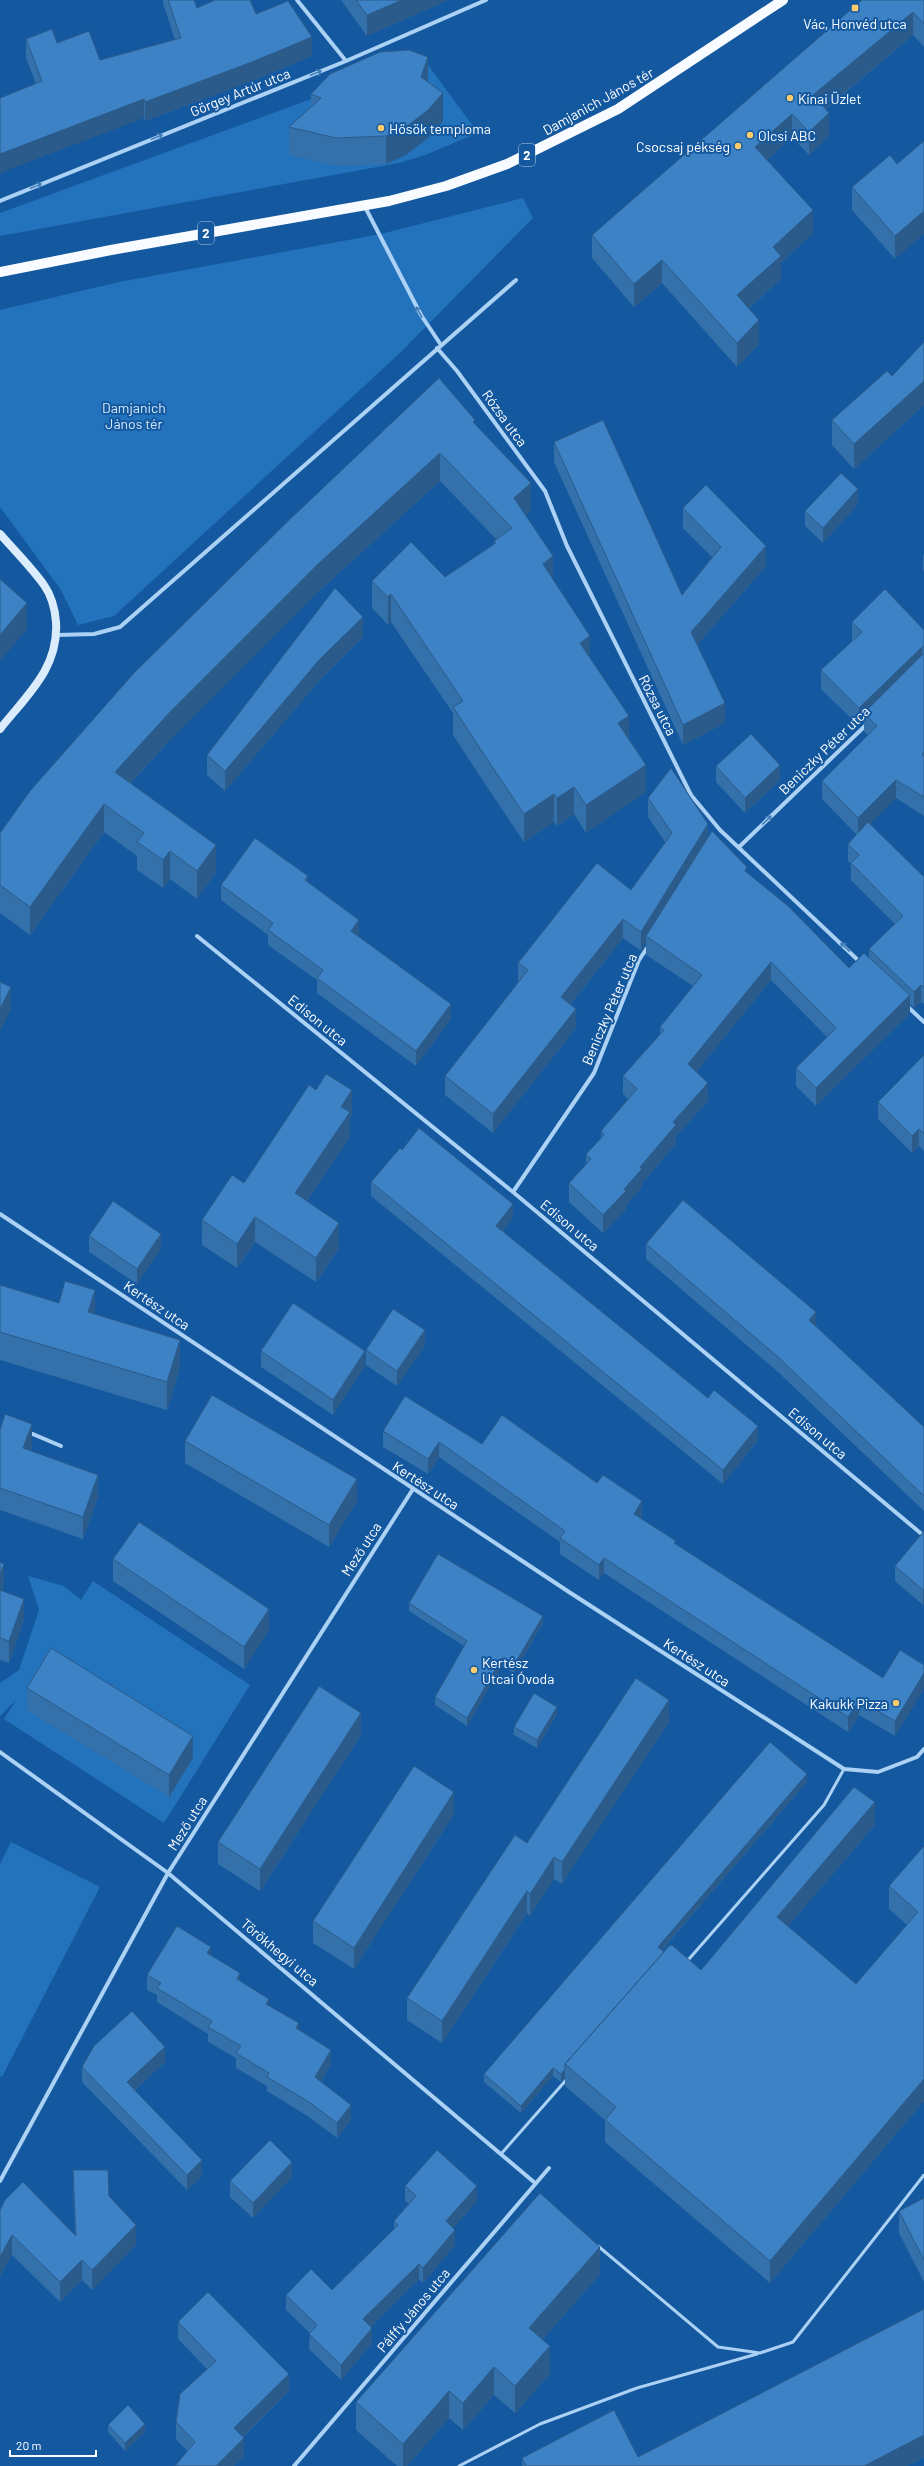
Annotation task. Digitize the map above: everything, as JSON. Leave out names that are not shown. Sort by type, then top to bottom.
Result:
[{"type":"main road","name":"Damjanich János tér","points":[[0,272],[364,204],[390,201],[446,186],[507,164],[618,109],[783,0]]},
{"type":"street","points":[[297,0],[346,61]]},
{"type":"street","name":"Görgey Artúr utca","points":[[0,201],[346,61],[486,0]]},
{"type":"street","points":[[364,204],[421,315],[440,345]]},
{"type":"street","points":[[57,635],[94,634],[120,627],[440,345],[516,280]]},
{"type":"street","name":"Rózsa utca","points":[[437,348],[457,371],[545,491],[567,546],[691,795],[720,830],[866,968]]},
{"type":"street","points":[[0,534],[44,585],[55,610],[57,635],[53,658],[43,676],[0,729]]},
{"type":"street","name":"Beniczky Péter utca","points":[[739,847],[874,717]]},
{"type":"street","points":[[716,836],[720,830]]},
{"type":"street","name":"Edison utca","points":[[197,936],[513,1192],[924,1536]]},
{"type":"street","name":"Beniczky Péter utca","points":[[513,1192],[594,1073],[639,960],[652,940]]},
{"type":"street","points":[[901,1000],[924,1022]]},
{"type":"street","name":"Kertész utca","points":[[0,1214],[413,1489],[844,1769]]},
{"type":"street","points":[[20,1428],[61,1446]]},
{"type":"street","name":"Mező utca","points":[[0,2181],[168,1873],[413,1489]]},
{"type":"street","points":[[844,1769],[878,1772],[917,1757],[924,1749]]},
{"type":"street","name":"Törökhegyi utca","points":[[0,1752],[168,1873],[535,2183]]},
{"type":"street","name":"Pálffy János utca","points":[[294,2466],[549,2168]]},
{"type":"lane","points":[[682,1961],[689,1959],[824,1805],[844,1769]]},
{"type":"lane","points":[[501,2154],[573,2073]]},
{"type":"lane","points":[[459,2466],[540,2424],[637,2388],[760,2353],[793,2342],[924,2175]]},
{"type":"lane","points":[[592,2241],[718,2347],[760,2353]]},
{"type":"green space","points":[[423,58],[478,133],[425,155],[399,163],[0,236],[0,213]]},
{"type":"green space","name":"Damjanich János tér","points":[[523,198],[533,218],[399,354],[114,616],[78,625],[61,590],[0,507],[0,310],[119,282],[381,234]]},
{"type":"green space","points":[[28,1576],[64,1586],[81,1600],[93,1581],[250,1685],[164,1823],[4,1719],[16,1700],[0,1716],[0,1683],[19,1670],[39,1610]]},
{"type":"green space","points":[[11,1842],[100,1887],[2,2077],[0,2076],[0,1864]]},
{"type":"building","points":[[168,0],[194,0],[197,8],[215,0],[250,0],[256,14],[288,1],[312,37],[252,62],[145,102],[144,99],[0,154],[0,98],[42,81],[26,39],[52,29],[57,43],[89,31],[100,60],[181,38]]},
{"type":"building","points":[[356,0],[402,0],[367,15]]},
{"type":"building","points":[[862,0],[924,0],[924,24],[913,12],[813,95],[829,113],[809,132],[792,114],[755,147],[813,210],[773,247],[781,256],[737,295],[759,320],[737,343],[662,260],[634,284],[592,235]]},
{"type":"building","points":[[409,50],[428,57],[421,77],[443,93],[428,110],[406,127],[386,136],[336,138],[289,127],[321,98],[311,94],[330,74],[380,52]]},
{"type":"building","points":[[924,141],[924,211],[895,236],[852,187],[890,155],[897,164]]},
{"type":"building","points":[[924,342],[924,381],[854,444],[832,420],[887,371],[892,376]]},
{"type":"building","points":[[439,378],[475,420],[473,422],[531,483],[514,498],[553,556],[543,564],[590,636],[580,643],[629,716],[618,723],[646,765],[586,805],[574,787],[557,798],[554,794],[524,814],[487,759],[453,707],[463,701],[391,594],[388,597],[372,581],[411,542],[445,577],[496,543],[494,541],[512,528],[440,453],[317,565],[171,711],[115,772],[216,845],[197,871],[170,851],[163,860],[137,842],[144,833],[104,804],[30,907],[0,885],[0,833],[30,791],[134,673],[286,523]]},
{"type":"building","points":[[603,420],[682,595],[721,547],[683,508],[706,485],[766,546],[691,632],[725,703],[683,725],[554,442]]},
{"type":"building","points":[[841,473],[858,489],[823,528],[805,511]]},
{"type":"building","points":[[0,579],[27,603],[0,635]]},
{"type":"building","points":[[335,588],[363,617],[320,659],[225,771],[207,755]]},
{"type":"building","points":[[885,589],[924,630],[924,647],[922,647],[859,708],[821,670],[862,632],[852,622]]},
{"type":"building","points":[[924,653],[924,752],[922,754],[924,757],[924,797],[896,780],[858,818],[822,781],[877,726],[864,713]]},
{"type":"building","points":[[751,734],[780,765],[745,798],[716,766]]},
{"type":"building","points":[[671,768],[708,824],[641,932],[623,919],[561,997],[576,1009],[493,1114],[445,1076],[528,970],[518,963],[597,863],[631,890],[672,833],[648,798]]},
{"type":"building","points":[[868,822],[924,877],[924,988],[921,985],[914,992],[869,949],[903,916],[851,863],[859,855],[848,844]]},
{"type":"building","points":[[712,831],[747,867],[745,871],[788,906],[849,968],[864,953],[910,995],[816,1088],[796,1068],[836,1028],[771,962],[688,1064],[708,1083],[673,1122],[676,1125],[640,1167],[642,1169],[624,1189],[626,1191],[603,1215],[569,1183],[591,1159],[586,1154],[604,1135],[601,1131],[637,1089],[623,1076],[664,1030],[660,1027],[702,975],[646,936]]},
{"type":"building","points":[[255,838],[308,876],[305,880],[359,920],[351,931],[451,1004],[416,1051],[317,978],[323,970],[268,930],[273,923],[221,885]]},
{"type":"building","points":[[0,982],[11,987],[0,1009]]},
{"type":"building","points":[[924,1055],[924,1134],[919,1129],[912,1136],[878,1102]]},
{"type":"building","points":[[326,1074],[352,1090],[341,1107],[350,1112],[295,1193],[339,1223],[316,1258],[255,1217],[237,1244],[202,1220],[232,1175],[244,1183],[309,1085],[316,1090]]},
{"type":"building","points":[[419,1128],[513,1204],[496,1226],[708,1398],[714,1390],[758,1426],[723,1470],[371,1182],[400,1148],[402,1150]]},
{"type":"building","points":[[683,1200],[816,1312],[809,1320],[924,1427],[924,1496],[778,1357],[646,1244]]},
{"type":"building","points":[[113,1201],[161,1234],[137,1269],[89,1236]]},
{"type":"building","points":[[65,1281],[95,1290],[88,1312],[180,1340],[167,1382],[0,1332],[0,1285],[59,1303]]},
{"type":"building","points":[[293,1303],[365,1351],[333,1400],[261,1351]]},
{"type":"building","points":[[393,1309],[425,1330],[397,1371],[366,1350]]},
{"type":"building","points":[[212,1395],[357,1479],[329,1525],[185,1441]]},
{"type":"building","points":[[405,1396],[482,1444],[502,1415],[597,1483],[603,1475],[642,1501],[634,1514],[676,1541],[674,1543],[883,1678],[900,1650],[924,1665],[924,1673],[895,1721],[859,1700],[848,1717],[604,1558],[599,1565],[560,1538],[565,1531],[439,1442],[428,1459],[383,1431]]},
{"type":"building","points":[[5,1414],[32,1424],[23,1448],[98,1475],[83,1517],[0,1488],[0,1430]]},
{"type":"building","points":[[139,1522],[269,1609],[244,1647],[113,1559]]},
{"type":"building","points":[[924,1531],[924,1589],[923,1590],[895,1566]]},
{"type":"building","points":[[438,1554],[543,1616],[514,1665],[502,1658],[467,1718],[435,1697],[467,1641],[409,1603]]},
{"type":"building","points":[[0,1562],[4,1564],[0,1575]]},
{"type":"building","points":[[0,1590],[24,1599],[9,1641],[0,1638]]},
{"type":"building","points":[[51,1648],[193,1736],[169,1775],[27,1688]]},
{"type":"building","points":[[636,1678],[669,1700],[562,1862],[554,1857],[530,1894],[527,1891],[442,2021],[407,1998],[515,1835],[527,1843]]},
{"type":"building","points":[[319,1686],[361,1713],[260,1869],[218,1842]]},
{"type":"building","points":[[534,1693],[557,1707],[537,1740],[514,1727]]},
{"type":"building","points":[[770,1742],[807,1774],[658,1947],[664,1952],[565,2064],[565,2069],[561,2074],[553,2068],[521,2106],[484,2074]]},
{"type":"building","points":[[414,1766],[454,1792],[354,1948],[313,1921]]},
{"type":"building","points":[[854,1787],[875,1802],[777,1917],[856,1984],[918,1912],[889,1886],[924,1846],[924,2079],[770,2261],[605,2120],[616,2107],[565,2064],[669,1946],[672,1945],[701,1970]]},
{"type":"building","points":[[177,1926],[211,1947],[207,1953],[240,1973],[237,1979],[269,1999],[266,2004],[299,2023],[296,2028],[331,2050],[315,2077],[351,2105],[337,2123],[309,2102],[267,2077],[269,2073],[236,2053],[241,2046],[208,2027],[212,2021],[157,1988],[161,1983],[147,1975]]},
{"type":"building","points":[[132,2011],[165,2047],[127,2082],[202,2160],[187,2175],[82,2067],[94,2046]]},
{"type":"building","points":[[270,2140],[292,2162],[253,2203],[230,2181]]},
{"type":"building","points":[[437,2150],[477,2186],[446,2221],[455,2230],[423,2268],[419,2264],[363,2319],[372,2328],[341,2365],[309,2334],[317,2325],[286,2295],[311,2269],[332,2290],[398,2225],[394,2221],[416,2196],[405,2186]]},
{"type":"building","points":[[73,2170],[108,2170],[109,2196],[136,2225],[92,2270],[82,2260],[60,2282],[12,2235],[0,2257],[0,2210],[5,2200],[23,2182],[76,2236]]},
{"type":"building","points":[[540,2193],[600,2247],[529,2328],[550,2346],[515,2386],[494,2367],[463,2403],[449,2391],[403,2444],[356,2402]]},
{"type":"building","points":[[924,2198],[924,2260],[899,2211]]},
{"type":"building","points":[[208,2292],[289,2374],[234,2428],[244,2438],[216,2466],[175,2466],[195,2442],[176,2422],[180,2394],[216,2361],[178,2322]]},
{"type":"building","points":[[924,2309],[924,2435],[864,2466],[526,2466],[522,2458],[614,2410],[638,2457]]},
{"type":"building","points":[[128,2405],[145,2424],[125,2443],[108,2425]]},
{"type":"place","name":"Vác, Honvéd utca","points":[[855,8]]},
{"type":"place","name":"Kínai Üzlet","points":[[790,98]]},
{"type":"place","name":"Hősök temploma","points":[[381,128]]},
{"type":"place","name":"Olcsi ABC","points":[[750,135]]},
{"type":"place","name":"Csocsaj pékség","points":[[738,146]]},
{"type":"place","name":"Kertész Utcai Óvoda","points":[[474,1670]]},
{"type":"place","name":"Kakukk Pizza","points":[[896,1703]]}]
